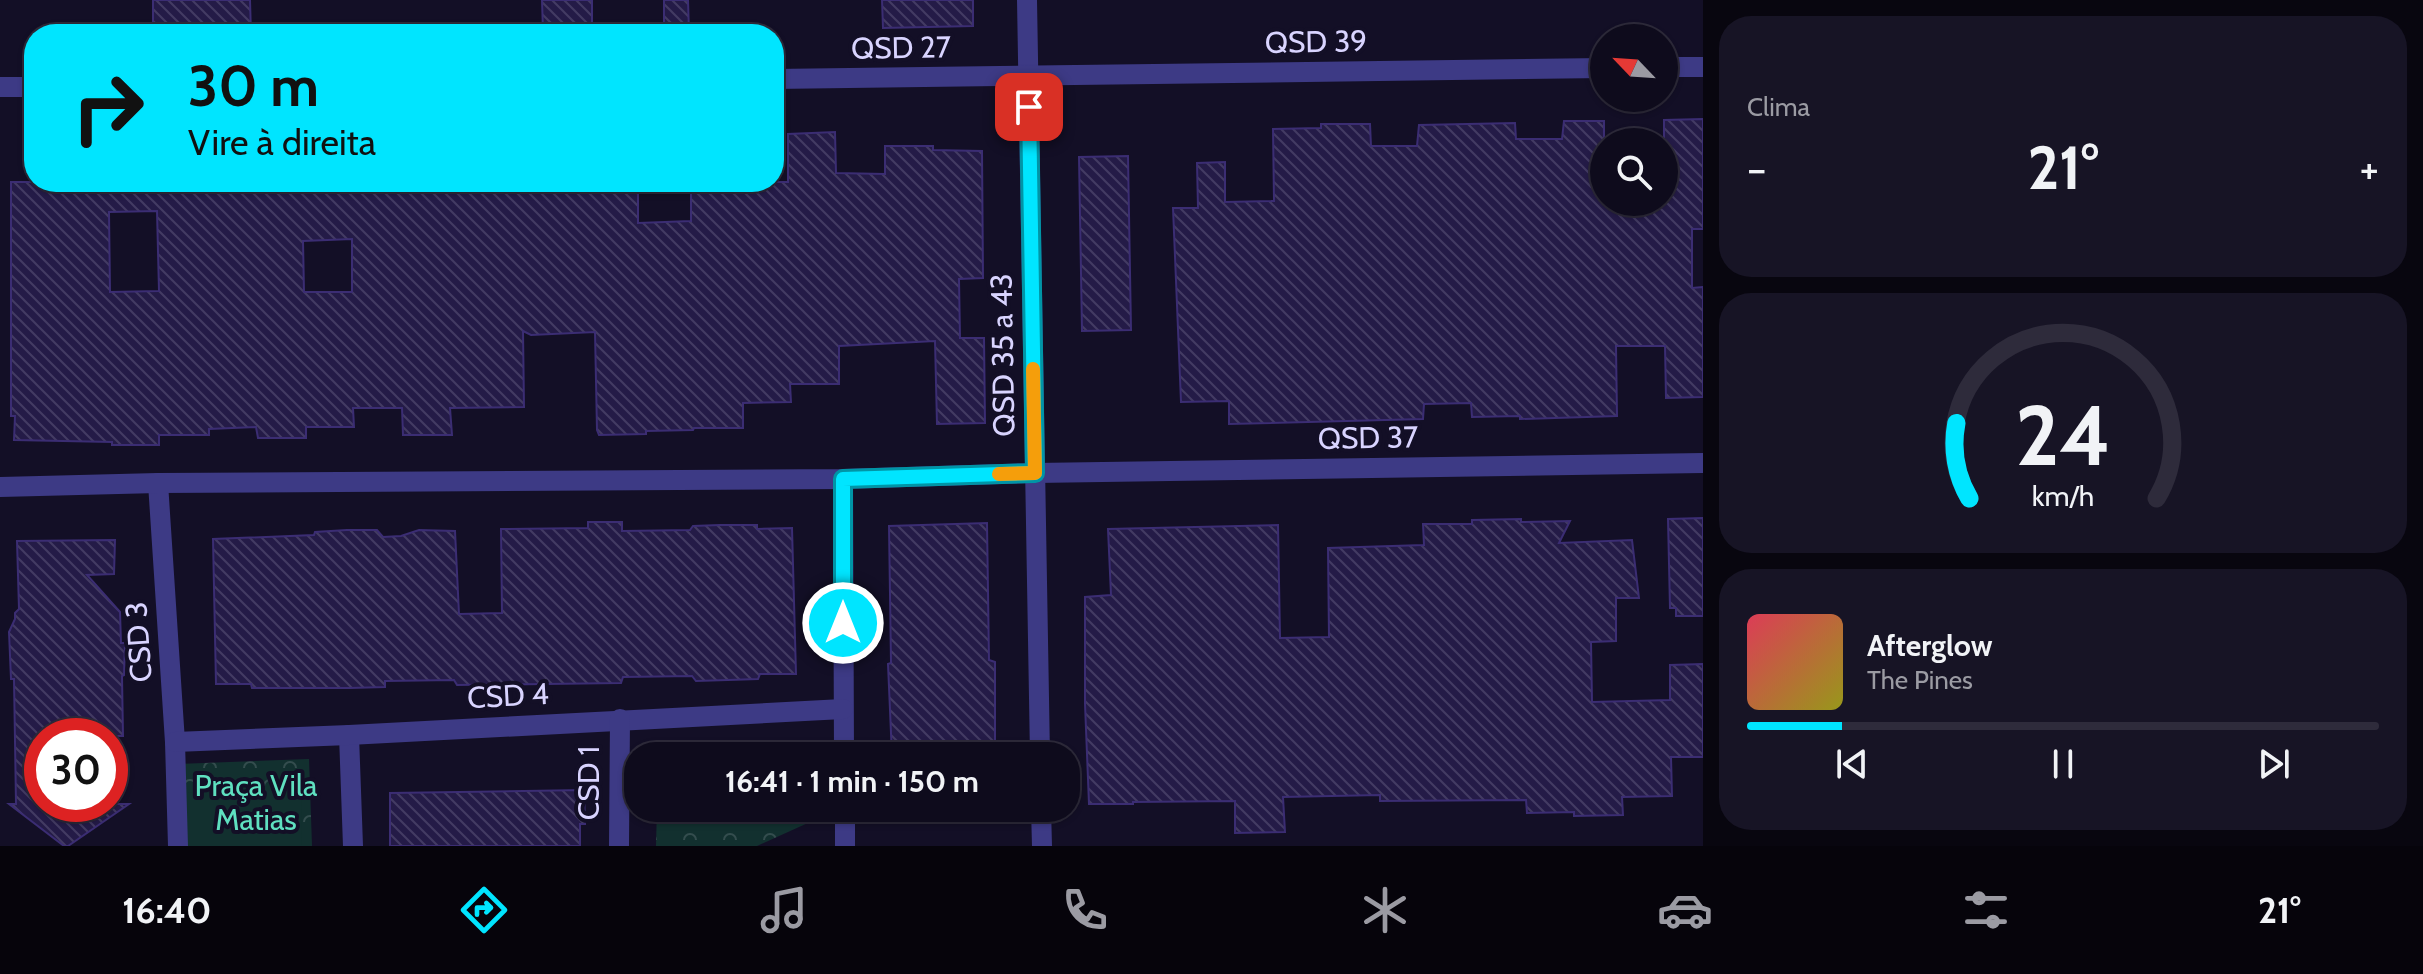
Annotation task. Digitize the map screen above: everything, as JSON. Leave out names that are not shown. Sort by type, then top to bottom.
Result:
[{"type":"street","name":"QSD 35 a 43","points":[[1027,0],[1040,742]]},
{"type":"street","points":[[1678,67],[1703,67]]},
{"type":"street","name":"QSD 39","points":[[1028,77],[1590,68]]},
{"type":"street","name":"QSD 27","points":[[784,79],[1028,77]]},
{"type":"street","points":[[0,87],[24,87]]},
{"type":"street","name":"QSD 37","points":[[0,487],[158,483],[843,479],[1035,473],[1703,463]]},
{"type":"street","points":[[843,479],[844,742]]},
{"type":"street","name":"CSD 3","points":[[158,483],[175,742],[178,846]]},
{"type":"street","name":"CSD 4","points":[[175,742],[843,709]]},
{"type":"street","name":"CSD 1","points":[[619,846],[620,719]]},
{"type":"street","points":[[349,735],[353,846]]},
{"type":"street","points":[[845,822],[845,846]]},
{"type":"street","points":[[1041,822],[1042,846]]},
{"type":"green space","name":"Praça Vila Matias","points":[[309,759],[312,846],[180,846],[178,764]]},
{"type":"green space","points":[[301,790],[302,846],[187,846],[187,793]]},
{"type":"green space","points":[[657,822],[810,822],[757,846],[656,846]]},
{"type":"building","points":[[153,0],[250,0],[251,24],[153,24]]},
{"type":"building","points":[[542,0],[592,0],[592,24],[543,24]]},
{"type":"building","points":[[664,0],[688,0],[689,24],[664,24]]},
{"type":"building","points":[[882,0],[973,0],[973,26],[883,28]]},
{"type":"building","points":[[1703,119],[1703,229],[1692,229],[1692,288],[1703,287],[1703,397],[1666,398],[1665,346],[1616,346],[1617,416],[1472,417],[1471,403],[1424,404],[1423,419],[1229,424],[1229,401],[1181,402],[1173,208],[1198,208],[1197,163],[1225,162],[1225,202],[1274,201],[1273,129],[1321,128],[1321,124],[1370,124],[1371,146],[1417,146],[1419,125],[1515,123],[1516,139],[1562,139],[1564,121],[1604,121],[1604,128],[1590,128],[1590,216],[1678,216],[1678,128],[1664,128],[1664,120]]},
{"type":"building","points":[[835,132],[836,173],[885,174],[885,146],[933,146],[933,150],[982,151],[983,278],[959,279],[960,338],[984,338],[985,423],[937,424],[935,341],[839,346],[839,384],[790,384],[791,402],[743,403],[743,428],[599,435],[595,332],[531,335],[523,331],[524,407],[450,408],[452,435],[403,435],[402,408],[353,408],[354,427],[306,427],[306,438],[258,438],[256,427],[209,429],[209,435],[159,435],[159,445],[14,440],[15,416],[11,416],[11,182],[24,182],[24,192],[638,192],[638,223],[691,221],[691,192],[784,192],[784,182],[788,182],[788,134]],"holes":[[[157,211],[159,291],[110,292],[109,212]],[[352,239],[352,292],[304,292],[303,241]]]},
{"type":"building","points":[[1128,156],[1131,330],[1082,331],[1079,157]]},
{"type":"building","points":[[1703,518],[1703,616],[1676,616],[1676,608],[1670,608],[1668,519]]},
{"type":"building","points":[[1521,519],[1521,522],[1570,521],[1559,543],[1632,540],[1639,598],[1616,598],[1616,641],[1591,642],[1592,702],[1670,700],[1670,665],[1703,664],[1703,757],[1671,757],[1672,796],[1622,797],[1623,815],[1574,816],[1574,812],[1527,813],[1526,800],[1380,801],[1380,795],[1283,797],[1285,832],[1235,833],[1235,801],[1089,804],[1085,597],[1111,595],[1108,529],[1278,525],[1280,638],[1329,637],[1328,548],[1424,545],[1423,524],[1472,524],[1472,520]]},
{"type":"building","points":[[588,522],[622,522],[622,531],[690,530],[693,526],[720,525],[757,525],[757,529],[792,528],[796,674],[760,674],[758,679],[696,681],[692,676],[623,677],[621,683],[457,685],[454,680],[385,681],[385,687],[350,688],[252,688],[251,684],[216,684],[213,539],[314,535],[315,532],[347,530],[377,530],[383,537],[401,536],[419,530],[455,531],[459,614],[502,613],[501,529],[588,528]]},
{"type":"building","points":[[987,523],[989,660],[995,662],[995,742],[891,742],[888,664],[891,663],[889,526]]},
{"type":"building","points":[[115,540],[114,574],[87,575],[120,612],[121,643],[125,643],[123,718],[24,718],[24,815],[9,804],[16,804],[14,679],[11,679],[9,632],[19,609],[17,541]]},
{"type":"building","points":[[584,790],[585,824],[580,824],[580,846],[390,846],[390,793]]},
{"type":"building","points":[[33,822],[103,822],[68,846]]},
{"type":"slow traffic","points":[[999,474],[1035,473],[1033,369]]},
{"type":"route","points":[[843,623],[843,479],[1035,473],[1029,107]]}]
